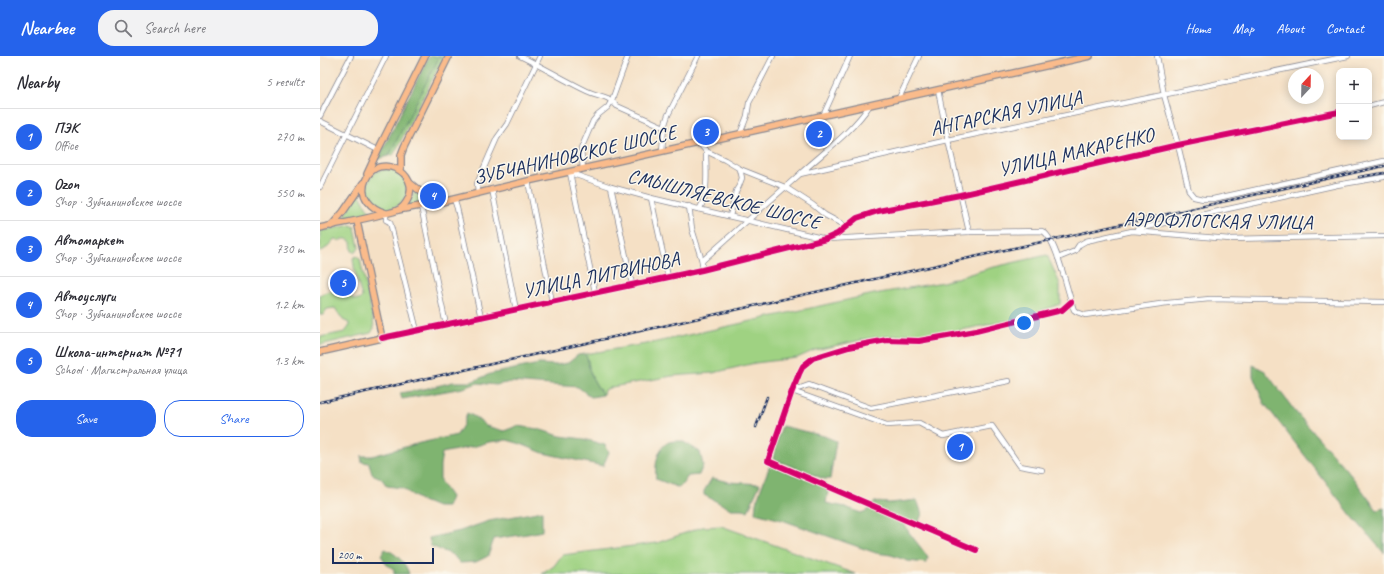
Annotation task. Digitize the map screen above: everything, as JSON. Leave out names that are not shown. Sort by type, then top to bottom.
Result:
[{"type":"main road","points":[[386,213],[374,208],[366,200],[363,188],[366,177],[378,150],[425,56]]},
{"type":"main road","points":[[400,170],[402,151],[450,56]]},
{"type":"main road","name":"ЗУБЧАНИНОВСКОЕ ШОССЕ","points":[[398,210],[442,202],[528,181],[570,173],[662,151],[1090,56]]},
{"type":"main road","points":[[320,228],[357,221],[398,210],[407,201],[411,189],[408,177],[400,170],[390,166],[374,169],[366,177],[343,212],[330,226]]},
{"type":"main road","points":[[410,183],[426,196],[442,202]]},
{"type":"main road","points":[[357,221],[382,338]]},
{"type":"main road","name":"УЛИЦА ЛИТВИНОВА","points":[[320,352],[382,338]]},
{"type":"street","points":[[320,116],[351,56]]},
{"type":"street","points":[[320,187],[386,56]]},
{"type":"street","points":[[520,56],[589,92],[612,100],[617,106],[664,127]]},
{"type":"street","points":[[478,193],[477,184],[497,138],[507,124],[540,56]]},
{"type":"street","points":[[583,170],[581,149],[593,121],[598,114],[608,107],[612,100],[628,56]]},
{"type":"street","points":[[662,151],[664,127],[668,115],[698,56]]},
{"type":"street","points":[[740,134],[747,116],[749,103],[773,56]]},
{"type":"street","points":[[823,116],[850,56]]},
{"type":"street","points":[[900,98],[919,56]]},
{"type":"street","points":[[1157,56],[1164,95],[1189,191],[1194,197],[1213,199],[1384,161]]},
{"type":"street","name":"АНГАРСКАЯ УЛИЦА","points":[[702,261],[746,220],[800,174],[948,140],[1348,56]]},
{"type":"street","points":[[938,90],[969,232]]},
{"type":"street","points":[[1372,105],[1384,102]]},
{"type":"street","points":[[800,174],[840,139],[861,118],[870,105]]},
{"type":"street","name":"УЛИЦА МАКАРЕНКО","points":[[826,239],[845,228],[857,218],[878,210],[960,195],[1178,145],[1336,113]]},
{"type":"street","points":[[320,121],[378,150]]},
{"type":"street","points":[[698,144],[740,169],[785,187],[813,205],[825,215],[840,223],[845,228]]},
{"type":"street","points":[[700,208],[704,202],[706,150]]},
{"type":"street","points":[[730,216],[736,191],[742,178],[740,169]]},
{"type":"street","points":[[570,173],[595,292]]},
{"type":"street","name":"СМЫШЛЯЕВСКОЕ ШОССЕ","points":[[570,173],[610,187],[651,198],[700,208],[826,239],[969,232],[1042,231],[1047,234],[1058,258],[1074,310],[1085,315],[1167,303],[1210,299],[1384,302]]},
{"type":"street","points":[[1132,231],[1337,185],[1384,177]]},
{"type":"street","points":[[528,181],[552,302]]},
{"type":"street","points":[[610,187],[632,284]]},
{"type":"street","points":[[492,190],[516,310]]},
{"type":"street","points":[[651,198],[668,277]]},
{"type":"street","points":[[454,199],[481,318]]},
{"type":"street","points":[[421,206],[446,325]]},
{"type":"street","points":[[689,206],[692,229],[702,261],[702,270]]},
{"type":"street","points":[[386,213],[386,220],[390,222],[417,331]]},
{"type":"street","name":"АЭРОФЛОТСКАЯ УЛИЦА","points":[[1058,258],[1075,251],[1079,245],[1086,241],[1132,231],[1230,239],[1384,236]]},
{"type":"street","name":"УЛИЦА ЛИТВИНОВА","points":[[382,338],[702,270],[826,239]]},
{"type":"street","points":[[976,550],[768,461],[792,391],[803,366],[813,358],[849,347],[887,340],[919,341],[976,331],[1062,310],[1071,302]]},
{"type":"street","points":[[792,391],[808,385],[871,408],[1009,381]]},
{"type":"street","points":[[792,391],[888,425],[919,423],[943,436],[992,426],[1020,466],[1042,470]]},
{"type":"green space","points":[[429,56],[440,56],[389,156],[378,159]]},
{"type":"green space","points":[[440,56],[444,56],[396,150],[393,155],[389,156]]},
{"type":"green space","points":[[391,169],[398,172],[404,178],[407,189],[406,197],[398,206],[391,209],[383,209],[376,206],[368,197],[367,185],[370,178],[379,170]]},
{"type":"green space","points":[[415,191],[428,200],[427,202],[408,206]]},
{"type":"green space","points":[[359,193],[372,214],[347,220],[345,215]]},
{"type":"green space","points":[[351,225],[355,227],[359,248],[355,253],[352,251],[351,242],[345,239],[339,241],[334,239],[328,247],[320,252],[320,231]]},
{"type":"green space","points":[[1047,255],[1060,284],[1060,304],[1017,319],[935,335],[906,334],[866,339],[815,350],[797,358],[755,363],[713,373],[672,376],[612,387],[604,390],[603,395],[591,375],[585,354],[652,343],[874,294],[943,282],[990,268]]},
{"type":"green space","points":[[357,256],[360,259],[374,328],[371,333],[320,345],[320,337],[345,332],[349,327],[349,323],[343,320],[335,308],[327,309],[323,315],[320,315],[320,295],[332,290],[345,288],[354,299],[359,300],[362,297],[356,278],[353,258]]},
{"type":"green space","points":[[585,354],[591,375],[603,395],[591,397],[578,387],[511,382],[496,385],[478,383],[463,388],[402,399],[400,393],[453,382],[471,382],[490,374],[539,364],[556,365],[568,363],[578,355]]},
{"type":"green space","points":[[1253,365],[1265,371],[1294,410],[1350,474],[1377,510],[1384,508],[1384,553],[1351,515],[1264,403],[1253,376]]},
{"type":"green space","points":[[467,413],[475,417],[486,426],[504,431],[517,426],[538,429],[560,436],[584,439],[605,445],[609,452],[603,466],[543,453],[507,440],[489,442],[442,453],[440,481],[451,497],[447,507],[437,507],[420,500],[402,488],[387,486],[381,478],[372,474],[369,463],[362,462],[361,456],[372,456],[457,435],[463,425]]},
{"type":"green space","points":[[782,426],[824,436],[836,441],[830,479],[824,479],[773,459]]},
{"type":"green space","points":[[682,441],[700,452],[703,465],[699,475],[688,476],[681,486],[677,487],[656,479],[656,464],[659,453],[665,445],[669,442]]},
{"type":"green space","points":[[770,465],[795,475],[826,484],[828,491],[826,503],[845,507],[861,513],[868,510],[874,502],[890,503],[917,500],[922,514],[918,523],[904,524],[928,558],[926,563],[908,561],[891,555],[876,553],[782,520],[755,513],[756,502]]},
{"type":"green space","points":[[712,478],[729,482],[760,484],[748,511],[743,509],[731,509],[704,495],[704,491]]},
{"type":"green space","points":[[542,511],[542,531],[494,539],[488,556],[476,562],[460,563],[453,555],[431,546],[429,538],[460,531],[489,521]]},
{"type":"green space","points":[[721,526],[856,574],[542,574],[554,566],[562,555],[657,543],[702,527]]},
{"type":"green space","points":[[385,549],[400,559],[406,566],[409,574],[394,574],[394,569],[387,565],[381,555]]},
{"type":"railway","points":[[320,402],[1384,166]]},
{"type":"railway","points":[[1359,177],[1384,173]]},
{"type":"railway","points":[[756,427],[767,397]]},
{"type":"cycle path","points":[[382,338],[702,270],[826,239],[837,234],[857,218],[878,211],[960,195],[1178,145],[1336,113]]},
{"type":"cycle path","points":[[976,550],[768,461],[792,391],[803,366],[813,358],[849,347],[887,340],[919,341],[976,331],[1062,310],[1071,302]]},
{"type":"place","name":"Автомаркет","points":[[706,132]]},
{"type":"place","name":"Ozon","points":[[819,134]]},
{"type":"place","name":"Автоуслуги","points":[[433,196]]},
{"type":"place","name":"Школа-интернат №71","points":[[343,283]]},
{"type":"place","name":"ПЭК","points":[[960,447]]}]
